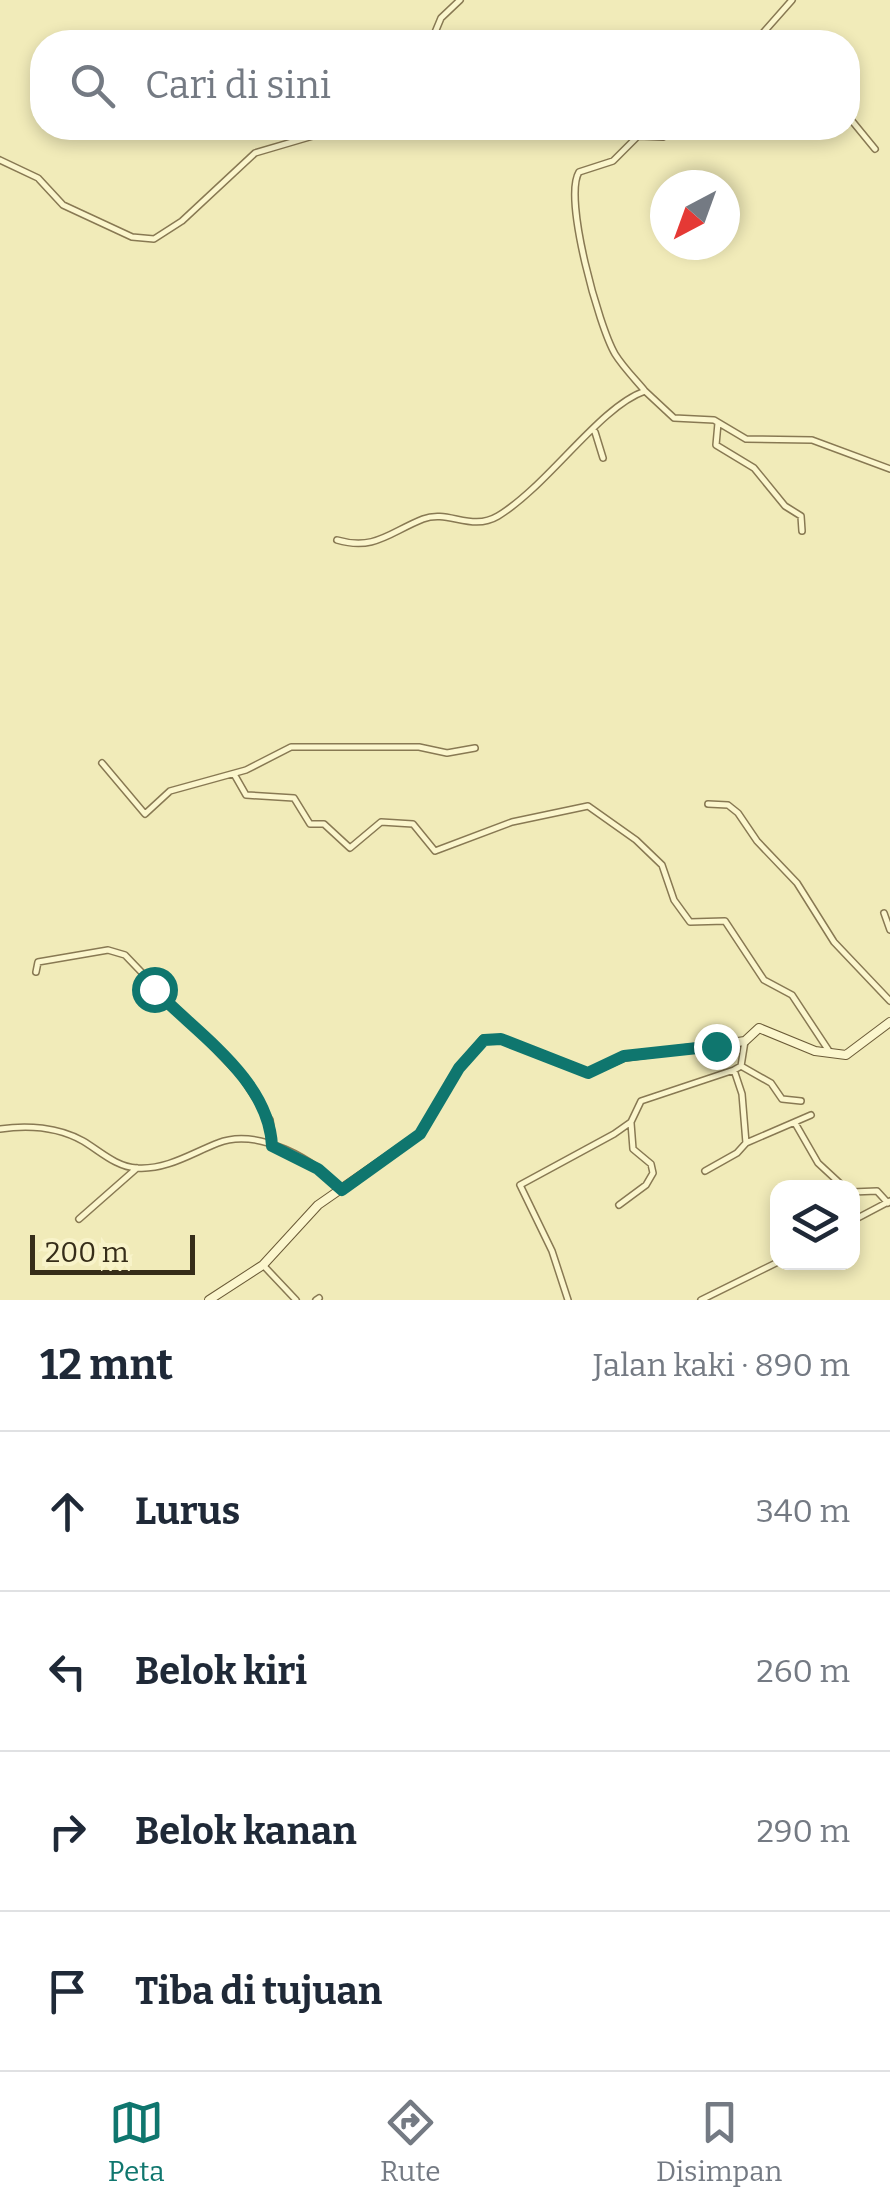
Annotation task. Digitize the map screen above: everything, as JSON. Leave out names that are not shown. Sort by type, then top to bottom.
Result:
[{"type":"street","points":[[436,30],[441,18],[460,0]]},
{"type":"street","points":[[766,30],[792,0]]},
{"type":"street","points":[[860,131],[875,149]]},
{"type":"street","points":[[0,160],[38,178],[63,204],[132,237],[154,239],[182,222],[255,153],[299,140]]},
{"type":"street","points":[[634,140],[613,161],[578,172],[574,186],[581,239],[605,332],[615,353],[645,391],[674,418],[718,423],[740,438],[796,437],[890,469]]},
{"type":"street","points":[[337,540],[374,544],[432,516],[472,524],[496,517],[554,473],[629,398],[645,391]]},
{"type":"street","points":[[718,423],[716,444],[754,468],[785,506],[801,516],[805,522],[802,531]]},
{"type":"street","points":[[596,429],[603,458]]},
{"type":"street","points":[[102,764],[143,814],[170,791],[234,774],[300,746],[418,747],[447,752],[476,748]]},
{"type":"street","points":[[234,774],[246,794],[294,798],[310,824],[324,824],[350,848],[381,822],[413,824],[435,850],[512,822],[588,806],[636,840],[662,866],[674,900],[690,922],[725,921],[764,980],[792,995],[831,1054]]},
{"type":"street","points":[[708,804],[728,805],[738,813],[797,883],[834,942],[890,1001]]},
{"type":"street","points":[[884,913],[890,930]]},
{"type":"street","points":[[36,972],[38,962],[108,950],[125,954],[241,1076],[270,1120],[272,1146]]},
{"type":"street","points":[[209,1300],[264,1265],[318,1205],[420,1134],[459,1068],[484,1040],[501,1039],[588,1073],[624,1056],[746,1039],[760,1028],[831,1054],[846,1054],[890,1022]]},
{"type":"street","points":[[746,1039],[738,1068],[746,1143]]},
{"type":"street","points":[[620,1205],[654,1173],[633,1148],[631,1122],[641,1101],[738,1068],[771,1083],[782,1099],[800,1101]]},
{"type":"street","points":[[705,1171],[746,1143],[811,1115]]},
{"type":"street","points":[[568,1300],[552,1252],[520,1186],[631,1122]]},
{"type":"street","points":[[795,1123],[818,1163],[836,1180]]},
{"type":"street","points":[[0,1130],[22,1126],[64,1134],[116,1163],[137,1168],[166,1165],[236,1139],[272,1146],[303,1160],[342,1190]]},
{"type":"street","points":[[79,1219],[137,1168]]},
{"type":"street","points":[[860,1192],[876,1191],[889,1202],[860,1217]]},
{"type":"street","points":[[264,1265],[296,1300]]},
{"type":"street","points":[[701,1300],[770,1266]]},
{"type":"route","points":[[154,989],[241,1076],[270,1120],[272,1146],[318,1169],[342,1190],[401,1152],[420,1134],[440,1107],[459,1068],[484,1040],[501,1039],[588,1073],[624,1056],[716,1046]]}]
